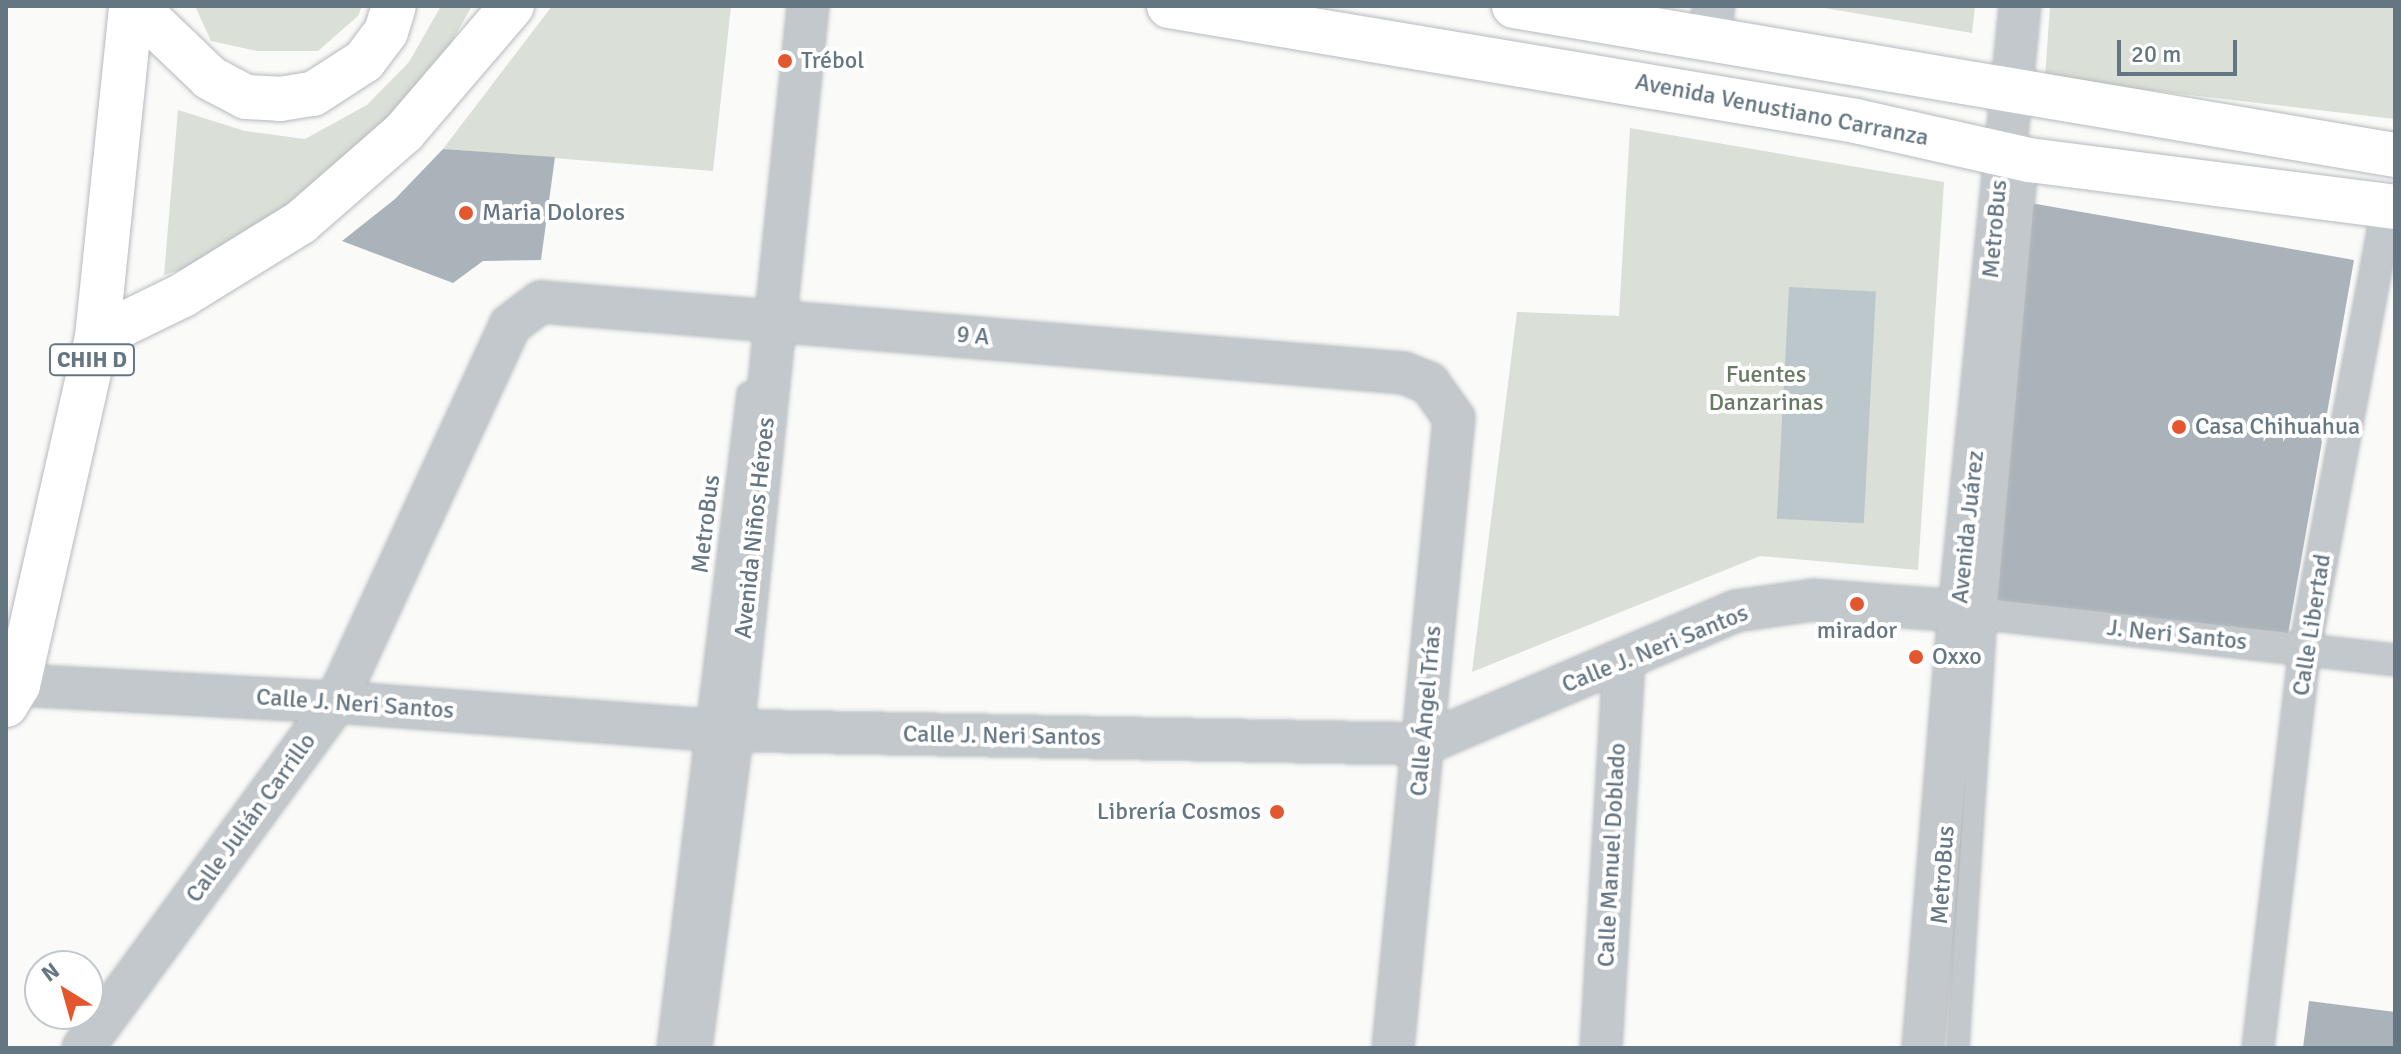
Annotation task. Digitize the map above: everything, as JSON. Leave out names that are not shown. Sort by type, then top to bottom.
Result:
[{"type":"main road","points":[[133,6],[210,78],[246,97],[280,99],[313,94],[364,61],[386,32],[394,6]]},
{"type":"main road","name":"CHIH D","points":[[12,695],[97,337],[133,6]]},
{"type":"main road","points":[[97,337],[183,295],[301,222],[404,132],[512,6]]},
{"type":"main road","name":"Avenida Venustiano Carranza","points":[[1169,6],[1856,121],[2006,155],[2391,207]]},
{"type":"main road","points":[[1514,6],[1712,23],[2015,91],[2395,155]]},
{"type":"street","name":"Avenida Niños Héroes","points":[[692,1048],[719,731],[808,6]]},
{"type":"street","name":"Avenida Juárez","points":[[1923,1048],[1973,613],[2006,155],[2015,91],[2020,6]]},
{"type":"street","name":"Calle Libertad","points":[[2258,1048],[2305,648],[2391,207]]},
{"type":"street","name":"9 A","points":[[520,315],[541,302],[1404,373],[1429,383]]},
{"type":"street","name":"Calle Julián Carrillo","points":[[83,1048],[336,702],[510,325],[520,315]]},
{"type":"street","name":"Calle Ángel Trías","points":[[1393,1048],[1454,418],[1429,383]]},
{"type":"street","name":"Calle J. Neri Santos","points":[[12,695],[336,702],[719,731],[1424,744],[1624,662],[1736,611],[1780,602],[1973,613]]},
{"type":"street","name":"J. Neri Santos","points":[[1973,613],[2395,660]]},
{"type":"street","name":"Calle Manuel Doblado","points":[[1601,1048],[1624,662]]},
{"type":"lane","points":[[768,319],[790,6]]},
{"type":"lane","name":"MetroBus","points":[[1293,6],[1984,138],[2006,155]]},
{"type":"lane","name":"MetroBus","points":[[1958,1048],[1973,613]]},
{"type":"lane","points":[[668,1048],[719,731]]},
{"type":"green space","points":[[195,6],[362,6],[358,16],[318,51],[257,51],[211,41]]},
{"type":"green space","points":[[441,6],[472,6],[436,69],[336,173],[208,261],[164,275],[178,110],[245,131],[305,139],[367,105],[409,62]]},
{"type":"green space","points":[[552,6],[731,6],[713,171],[443,149]]},
{"type":"green space","points":[[1813,6],[1975,6],[1972,33]]},
{"type":"green space","points":[[2050,6],[2395,6],[2395,119],[2045,78]]},
{"type":"green space","name":"Fuentes Danzarinas","points":[[1630,128],[1944,182],[1918,570],[1760,556],[1472,672],[1517,312],[1619,316]]},
{"type":"shaded area","name":"Fuentes Danzarinas","points":[[1789,287],[1876,292],[1864,523],[1777,519]]},
{"type":"building","points":[[443,149],[555,157],[541,260],[483,261],[453,283],[342,241],[395,199]]},
{"type":"building","points":[[2031,203],[2354,260],[2285,651],[1962,594]]},
{"type":"building","points":[[2309,1001],[2395,1012],[2395,1048],[2303,1048]]},
{"type":"place","name":"Trébol","points":[[785,61]]},
{"type":"place","name":"Maria Dolores","points":[[466,213]]},
{"type":"place","name":"Casa Chihuahua","points":[[2179,427]]},
{"type":"place","name":"mirador","points":[[1857,604]]},
{"type":"place","name":"Oxxo","points":[[1916,657]]},
{"type":"place","name":"Librería Cosmos","points":[[1277,812]]}]
